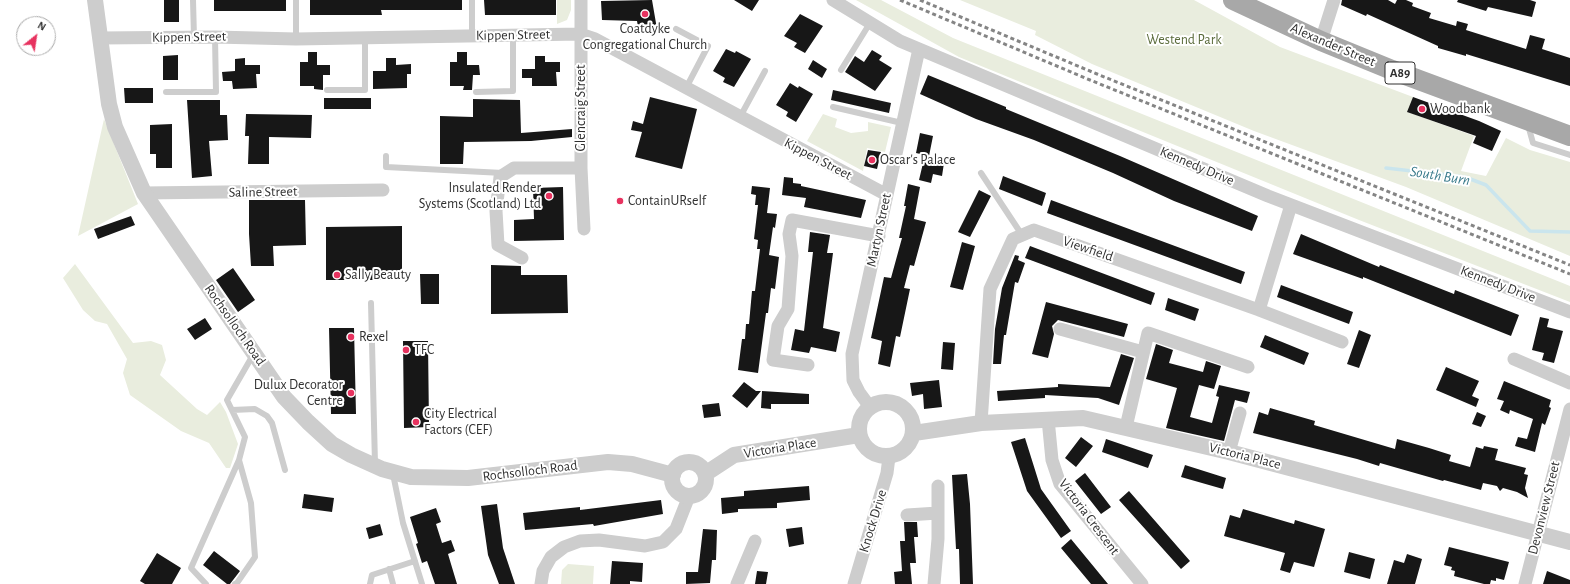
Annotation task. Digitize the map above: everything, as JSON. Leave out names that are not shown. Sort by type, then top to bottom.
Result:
[{"type":"main road","name":"Alexander Street","points":[[1233,0],[1322,41],[1422,82],[1570,136]]},
{"type":"street","name":"Rochsolloch Road","points":[[95,0],[109,104],[115,127],[144,194],[284,398],[332,444],[351,455],[393,472],[411,477],[468,478],[608,462],[632,464],[673,475]]},
{"type":"street","name":"Glencraig Street","points":[[581,0],[581,168],[584,229]]},
{"type":"street","name":"Kennedy Drive","points":[[833,0],[900,41],[1291,205],[1570,312]]},
{"type":"street","points":[[1322,41],[1334,0]]},
{"type":"street","name":"Kippen Street","points":[[100,38],[215,37],[296,39],[365,36],[580,34],[595,39],[740,118],[887,195]]},
{"type":"street","name":"Martyn Street","points":[[870,407],[859,392],[854,380],[852,354],[919,49]]},
{"type":"street","name":"Glencraig Street","points":[[506,173],[514,168],[581,168]]},
{"type":"street","points":[[506,173],[500,177],[496,211],[498,245],[522,258]]},
{"type":"street","name":"Saline Street","points":[[144,194],[383,190]]},
{"type":"street","points":[[1259,310],[1291,205]]},
{"type":"street","points":[[808,365],[773,360],[778,326],[788,309],[792,256],[789,234],[792,220],[879,236]]},
{"type":"street","name":"Viewfield","points":[[1022,235],[1034,230],[1259,310],[1342,342]]},
{"type":"street","points":[[981,423],[990,289],[1013,238],[1022,235]]},
{"type":"street","points":[[1060,329],[1143,352]]},
{"type":"street","points":[[1126,427],[1148,333],[1248,367]]},
{"type":"street","points":[[1514,359],[1570,383]]},
{"type":"street","points":[[878,403],[896,403],[904,408],[910,415],[914,424],[914,433],[911,442],[898,454],[889,456],[873,453],[862,442],[859,435],[861,419],[870,407],[878,403]]},
{"type":"street","name":"Devonview Street","points":[[1525,584],[1570,410]]},
{"type":"street","points":[[1229,452],[1240,413]]},
{"type":"street","name":"Victoria Place","points":[[914,433],[981,423],[1083,418],[1229,452],[1570,542]]},
{"type":"street","name":"Victoria Crescent","points":[[1048,419],[1052,460],[1060,484],[1142,584]]},
{"type":"street","name":"Victoria Place","points":[[705,474],[734,455],[859,435]]},
{"type":"street","name":"Knock Drive","points":[[854,584],[887,473],[889,456]]},
{"type":"street","points":[[687,463],[697,464],[705,474],[706,483],[704,488],[698,494],[689,496],[677,491],[673,484],[673,475],[680,466],[687,463]]},
{"type":"street","points":[[934,584],[938,486]]},
{"type":"street","points":[[541,584],[543,571],[551,557],[564,547],[580,541],[600,540],[645,546],[663,542],[676,529],[689,496]]},
{"type":"street","points":[[908,515],[938,513]]},
{"type":"street","points":[[737,584],[755,541]]},
{"type":"lane","points":[[193,0],[194,37]]},
{"type":"lane","points":[[296,0],[296,39]]},
{"type":"lane","points":[[472,0],[472,36]]},
{"type":"lane","points":[[841,70],[870,23]]},
{"type":"lane","points":[[676,29],[708,46],[686,88]]},
{"type":"lane","points":[[476,92],[513,91],[513,35]]},
{"type":"lane","points":[[327,90],[365,90],[365,36]]},
{"type":"lane","points":[[166,92],[216,92],[215,37]]},
{"type":"lane","points":[[740,118],[765,71]]},
{"type":"lane","points":[[833,106],[902,123]]},
{"type":"lane","points":[[1526,120],[1533,143],[1570,155]]},
{"type":"lane","points":[[386,156],[386,167],[506,173]]},
{"type":"lane","points":[[981,173],[1022,235]]},
{"type":"lane","points":[[371,304],[376,465]]},
{"type":"lane","points":[[206,584],[192,568],[239,460],[245,437],[227,400],[254,353]]},
{"type":"lane","points":[[232,410],[255,410],[267,416],[272,423],[285,470]]},
{"type":"lane","points":[[235,584],[238,583],[256,557],[251,503],[239,460]]},
{"type":"lane","points":[[393,472],[403,523],[422,584]]},
{"type":"lane","points":[[370,584],[372,575],[415,561]]},
{"type":"lane","points":[[389,569],[393,584]]},
{"type":"green space","points":[[557,0],[571,0],[571,10],[567,20],[557,24]]},
{"type":"green space","points":[[856,0],[881,0],[953,38],[1570,286],[1570,302],[1359,220],[959,57]]},
{"type":"green space","name":"Westend Park","points":[[960,0],[1194,0],[1280,47],[1413,97],[1408,112],[1474,136],[1461,171],[1486,176],[1506,138],[1530,150],[1570,162],[1570,256],[1406,187],[1254,131],[1092,64],[1035,35],[1036,31]]},
{"type":"green space","points":[[823,114],[837,119],[835,127],[851,133],[868,131],[868,122],[891,127],[885,152],[867,148],[863,171],[807,141]]},
{"type":"green space","points":[[104,119],[138,204],[78,236]]},
{"type":"green space","points":[[75,264],[133,343],[151,341],[162,345],[166,360],[160,375],[197,409],[207,415],[220,402],[226,412],[238,444],[230,468],[226,468],[209,443],[181,431],[130,395],[123,373],[127,359],[107,324],[95,321],[83,310],[63,278]]},
{"type":"green space","points":[[568,564],[594,566],[593,584],[561,584],[562,570]]},
{"type":"building","points":[[164,0],[179,0],[179,22],[164,22]]},
{"type":"building","points":[[214,0],[286,0],[286,11],[214,11]]},
{"type":"building","points":[[310,0],[462,0],[462,10],[381,10],[382,15],[310,15]]},
{"type":"building","points":[[484,0],[556,0],[556,15],[485,15]]},
{"type":"building","points":[[652,0],[657,29],[639,32],[637,21],[602,20],[601,1]]},
{"type":"building","points":[[734,0],[759,0],[752,11]]},
{"type":"building","points":[[1342,0],[1388,0],[1395,4],[1397,0],[1406,0],[1413,3],[1412,6],[1431,13],[1429,18],[1456,26],[1457,21],[1468,24],[1466,30],[1526,49],[1530,35],[1545,39],[1542,49],[1570,58],[1570,86],[1466,54],[1466,56],[1438,48],[1438,46],[1367,14],[1366,16],[1341,5]]},
{"type":"building","points":[[1458,0],[1530,0],[1536,2],[1532,17],[1488,7],[1486,11],[1457,2]]},
{"type":"building","points":[[800,14],[823,26],[805,53],[794,47],[797,43],[784,36]]},
{"type":"building","points":[[726,49],[735,53],[736,51],[751,59],[734,87],[723,82],[725,78],[713,71]]},
{"type":"building","points":[[872,50],[882,56],[879,60],[892,68],[875,91],[845,72],[855,56],[864,62]]},
{"type":"building","points":[[308,52],[317,52],[317,65],[330,65],[330,75],[323,75],[323,90],[314,89],[314,86],[300,86],[300,62],[308,62]]},
{"type":"building","points":[[457,52],[467,52],[467,65],[479,65],[480,75],[473,75],[472,90],[463,90],[464,86],[450,86],[450,62],[457,62]]},
{"type":"building","points":[[178,55],[178,80],[163,80],[163,56]]},
{"type":"building","points":[[535,56],[545,56],[545,62],[560,62],[560,72],[556,72],[557,86],[532,86],[532,78],[522,78],[522,69],[535,69]]},
{"type":"building","points":[[245,58],[245,65],[260,65],[260,74],[256,74],[257,88],[233,89],[232,81],[223,81],[222,72],[235,71],[235,59]]},
{"type":"building","points":[[386,58],[396,58],[396,65],[411,64],[411,74],[407,74],[407,88],[373,89],[373,71],[386,71]]},
{"type":"building","points":[[813,60],[827,69],[822,78],[808,69]]},
{"type":"building","points":[[928,75],[1006,107],[1006,109],[1120,156],[1258,216],[1252,231],[1174,201],[1113,173],[1034,140],[976,119],[920,94]]},
{"type":"building","points":[[790,83],[813,94],[796,122],[786,116],[788,112],[776,105]]},
{"type":"building","points":[[124,88],[153,88],[153,103],[125,103]]},
{"type":"building","points":[[833,90],[891,103],[889,113],[831,100]]},
{"type":"building","points":[[650,97],[697,109],[682,169],[635,157],[642,132],[631,130],[633,121],[643,124]]},
{"type":"building","points":[[1413,97],[1479,121],[1501,131],[1492,151],[1473,143],[1476,136],[1407,112]]},
{"type":"building","points":[[324,98],[371,98],[371,109],[324,109]]},
{"type":"building","points":[[473,99],[520,100],[521,133],[572,129],[572,137],[531,141],[464,142],[463,164],[440,164],[440,116],[473,117]]},
{"type":"building","points":[[187,100],[220,100],[220,115],[227,115],[228,140],[209,141],[212,176],[192,178]]},
{"type":"building","points":[[246,114],[312,115],[311,138],[269,137],[269,164],[248,164],[249,136],[245,136]]},
{"type":"building","points":[[172,124],[172,168],[156,168],[156,154],[150,154],[150,125]]},
{"type":"building","points":[[920,133],[933,136],[929,156],[916,153]]},
{"type":"building","points":[[868,150],[881,152],[877,169],[864,166]]},
{"type":"building","points":[[924,159],[944,163],[942,176],[933,174],[931,183],[919,180]]},
{"type":"building","points":[[1003,176],[1046,193],[1042,206],[999,189]]},
{"type":"building","points":[[784,177],[793,178],[793,183],[801,184],[801,186],[866,200],[861,218],[804,207],[806,198],[782,195]]},
{"type":"building","points":[[908,184],[920,187],[914,219],[926,222],[914,266],[910,265],[904,288],[910,289],[900,337],[896,336],[890,367],[878,364],[882,341],[871,338],[884,277],[891,278],[902,238],[899,238],[906,206],[904,206]]},
{"type":"building","points":[[752,186],[770,188],[767,213],[777,214],[775,228],[773,227],[769,255],[779,257],[775,289],[771,288],[768,313],[766,313],[758,373],[738,370],[742,339],[745,339],[746,324],[749,324],[752,291],[755,291],[760,249],[757,249],[758,240],[754,239],[758,205],[755,205],[756,195],[751,194]]},
{"type":"building","points":[[563,187],[564,240],[514,241],[514,220],[534,219],[533,188]]},
{"type":"building","points":[[979,190],[991,196],[970,237],[958,232]]},
{"type":"building","points":[[249,200],[305,200],[306,245],[273,246],[274,266],[251,266]]},
{"type":"building","points":[[1051,200],[1245,272],[1241,284],[1047,213]]},
{"type":"building","points":[[131,216],[135,225],[98,239],[94,229]]},
{"type":"building","points":[[402,226],[402,280],[326,280],[326,227]]},
{"type":"building","points":[[810,232],[830,235],[827,253],[833,253],[823,328],[840,332],[836,352],[811,347],[809,353],[791,350],[795,329],[804,331],[813,252],[808,252]]},
{"type":"building","points":[[1301,234],[1379,267],[1380,265],[1454,294],[1455,290],[1519,315],[1511,336],[1363,277],[1363,279],[1293,254]]},
{"type":"building","points":[[962,242],[975,246],[963,290],[950,287]]},
{"type":"building","points":[[1030,246],[1155,293],[1151,305],[1025,258]]},
{"type":"building","points":[[1015,255],[1019,256],[1018,260],[1025,263],[1018,283],[1015,282],[1006,335],[1004,335],[1001,364],[993,364],[995,329],[1002,288]]},
{"type":"building","points":[[491,265],[521,266],[521,275],[567,275],[568,313],[491,314]]},
{"type":"building","points":[[233,268],[255,300],[238,312],[216,280]]},
{"type":"building","points":[[420,274],[439,274],[439,304],[421,304]]},
{"type":"building","points":[[1281,285],[1353,312],[1349,324],[1277,297]]},
{"type":"building","points":[[1168,298],[1199,309],[1195,321],[1165,310]]},
{"type":"building","points":[[1046,302],[1128,324],[1124,337],[1058,320],[1052,326],[1054,334],[1048,358],[1032,354]]},
{"type":"building","points":[[1540,317],[1549,319],[1547,327],[1563,331],[1554,363],[1542,360],[1544,353],[1532,350]]},
{"type":"building","points":[[205,318],[212,329],[195,340],[187,329]]},
{"type":"building","points":[[329,328],[354,328],[356,414],[331,414]]},
{"type":"building","points":[[1359,330],[1371,335],[1359,368],[1347,364]]},
{"type":"building","points":[[1265,335],[1309,353],[1304,365],[1260,347]]},
{"type":"building","points":[[403,341],[428,341],[429,427],[404,428]]},
{"type":"building","points":[[943,342],[955,343],[953,370],[941,369]]},
{"type":"building","points":[[1156,344],[1173,350],[1169,363],[1203,372],[1206,361],[1221,366],[1214,389],[1199,385],[1190,417],[1212,423],[1219,397],[1216,396],[1219,385],[1250,392],[1247,403],[1235,400],[1224,441],[1166,428],[1177,388],[1146,379]]},
{"type":"building","points":[[1121,354],[1134,358],[1119,405],[1098,398],[1045,395],[1045,398],[998,401],[997,391],[1058,387],[1058,384],[1110,387]]},
{"type":"building","points":[[1446,367],[1479,381],[1472,396],[1479,399],[1476,407],[1436,390]]},
{"type":"building","points":[[939,380],[942,407],[924,409],[923,394],[912,396],[910,383]]},
{"type":"building","points":[[1504,381],[1551,400],[1549,407],[1551,408],[1545,425],[1542,423],[1535,452],[1515,446],[1518,437],[1527,439],[1533,419],[1510,410],[1509,414],[1500,410],[1504,401],[1497,399]]},
{"type":"building","points":[[744,382],[756,391],[761,391],[747,408],[732,396]]},
{"type":"building","points":[[762,391],[809,394],[809,404],[771,404],[771,409],[761,408]]},
{"type":"building","points":[[719,403],[721,416],[704,418],[702,405]]},
{"type":"building","points":[[1270,408],[1315,421],[1314,425],[1395,449],[1397,439],[1429,448],[1451,455],[1449,461],[1470,467],[1476,447],[1483,449],[1484,446],[1498,449],[1495,460],[1526,468],[1524,474],[1528,475],[1525,488],[1528,498],[1517,492],[1503,488],[1500,491],[1497,486],[1483,483],[1481,490],[1380,463],[1379,466],[1253,433],[1259,412],[1268,415]]},
{"type":"building","points":[[1477,412],[1486,416],[1481,427],[1472,424]]},
{"type":"building","points":[[1081,437],[1093,446],[1076,467],[1065,458]]},
{"type":"building","points":[[1025,438],[1041,489],[1071,531],[1061,538],[1027,491],[1011,442]]},
{"type":"building","points":[[1106,439],[1153,455],[1148,468],[1102,452]]},
{"type":"building","points":[[1185,465],[1226,478],[1223,489],[1181,477]]},
{"type":"building","points":[[1085,473],[1111,507],[1101,514],[1075,481]]},
{"type":"building","points":[[967,474],[970,504],[973,584],[960,584],[959,549],[956,549],[952,475]]},
{"type":"building","points":[[809,486],[810,500],[777,503],[777,508],[738,509],[738,512],[722,514],[721,498],[744,496],[744,491]]},
{"type":"building","points":[[1129,491],[1190,561],[1181,569],[1119,500]]},
{"type":"building","points":[[304,494],[334,498],[332,512],[302,508]]},
{"type":"building","points":[[661,500],[663,514],[594,526],[593,524],[525,530],[523,513],[580,507],[580,510]]},
{"type":"building","points":[[497,504],[503,548],[515,584],[499,584],[488,555],[481,506]]},
{"type":"building","points":[[436,508],[441,522],[436,524],[442,543],[451,540],[455,551],[448,554],[457,584],[435,584],[427,561],[422,563],[416,544],[418,543],[410,517]]},
{"type":"building","points":[[1243,509],[1294,524],[1295,520],[1325,529],[1314,567],[1294,562],[1290,573],[1280,570],[1285,553],[1224,536],[1230,515],[1240,518]]},
{"type":"building","points":[[904,522],[917,522],[918,537],[914,537],[916,563],[910,563],[912,584],[895,584],[894,572],[902,571],[900,541],[905,541]]},
{"type":"building","points":[[380,524],[383,535],[369,539],[366,528]]},
{"type":"building","points":[[802,527],[804,544],[789,547],[786,529]]},
{"type":"building","points":[[703,529],[717,530],[716,560],[712,560],[710,583],[686,584],[686,572],[698,572]]},
{"type":"building","points":[[1071,539],[1108,584],[1091,584],[1061,548]]},
{"type":"building","points":[[1449,547],[1509,562],[1504,580],[1496,578],[1496,581],[1491,580],[1490,584],[1484,584],[1454,576],[1455,571],[1451,570],[1452,567],[1444,565]]},
{"type":"building","points":[[214,551],[240,571],[230,584],[227,584],[203,565]]},
{"type":"building","points":[[1349,552],[1375,559],[1370,579],[1344,572]]},
{"type":"building","points":[[157,553],[181,568],[172,584],[145,584],[140,581]]},
{"type":"building","points":[[1407,554],[1422,559],[1415,584],[1387,584],[1394,560],[1404,563]]},
{"type":"building","points":[[612,561],[643,563],[642,582],[630,581],[630,584],[610,584]]},
{"type":"building","points":[[757,571],[768,572],[766,584],[755,584]]},
{"type":"building","points":[[1547,571],[1570,580],[1570,584],[1543,584]]},
{"type":"waterway","name":"South Burn","points":[[1386,168],[1465,177],[1486,185],[1530,231],[1570,232]]},
{"type":"railway","points":[[900,0],[1090,80],[1570,274]]},
{"type":"railway","points":[[920,0],[1097,74],[1570,265]]},
{"type":"place","name":"Coatdyke Congregational Church","points":[[645,14]]},
{"type":"place","name":"Woodbank","points":[[1422,109]]},
{"type":"place","name":"Oscar's Palace","points":[[872,160]]},
{"type":"place","name":"Insulated Render Systems (Scotland) Ltd","points":[[549,196]]},
{"type":"place","name":"ContainURself","points":[[620,201]]},
{"type":"place","name":"Sally Beauty","points":[[337,275]]},
{"type":"place","name":"Rexel","points":[[351,337]]},
{"type":"place","name":"TFC","points":[[406,350]]},
{"type":"place","name":"Dulux Decorator Centre","points":[[351,393]]},
{"type":"place","name":"City Electrical Factors (CEF)","points":[[416,422]]}]
